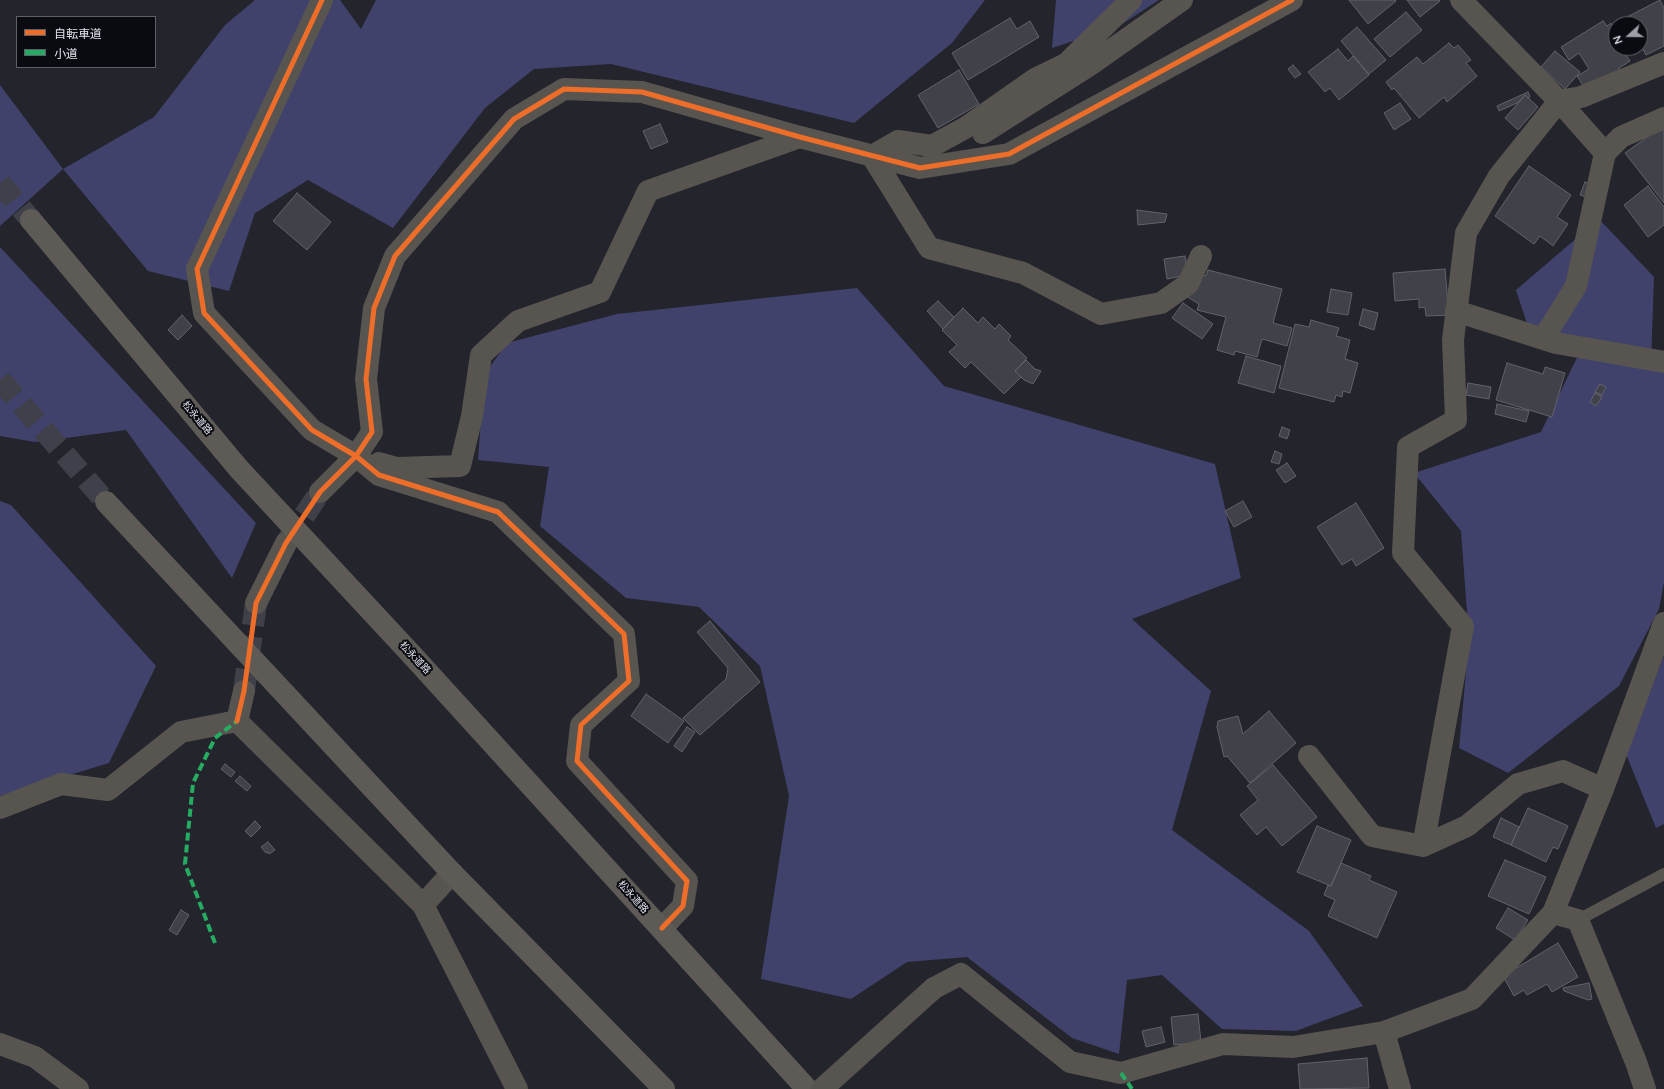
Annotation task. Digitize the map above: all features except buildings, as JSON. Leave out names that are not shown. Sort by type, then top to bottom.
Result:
[{"type":"highway","name":"松永道路","points":[[31,220],[239,469],[412,655],[807,1089]]},
{"type":"highway","points":[[106,502],[452,873],[664,1089]]},
{"type":"highway","points":[[704,975],[823,1089]]},
{"type":"street","points":[[322,0],[197,269],[204,312],[312,430],[356,456],[378,475],[498,512],[624,634],[630,681],[581,725],[577,761],[687,881],[683,906],[662,928]]},
{"type":"street","points":[[872,156],[898,141],[932,146],[965,128],[1035,79],[1066,64],[1131,0]]},
{"type":"street","points":[[969,160],[965,144],[1090,66],[1182,0]]},
{"type":"street","points":[[320,492],[356,456],[372,432],[366,379],[374,308],[395,256],[514,119],[564,89],[642,92],[800,137],[920,168],[1008,154],[1292,0]]},
{"type":"street","points":[[1460,0],[1559,101],[1605,153]]},
{"type":"street","points":[[1423,846],[1463,626],[1403,553],[1408,447],[1456,420],[1453,340],[1466,233],[1499,176],[1559,101],[1581,97],[1664,63]]},
{"type":"street","points":[[1543,339],[1576,286],[1605,153],[1621,137],[1664,118]]},
{"type":"street","points":[[356,456],[397,468],[460,466],[472,416],[480,355],[518,321],[600,292],[648,191],[800,137]]},
{"type":"street","points":[[872,156],[929,248],[1023,273],[1101,314],[1161,303],[1188,284],[1201,256]]},
{"type":"street","points":[[1456,311],[1556,343],[1664,362]]},
{"type":"street","points":[[256,604],[286,543]]},
{"type":"street","points":[[823,1089],[934,988],[961,974],[1070,1062],[1121,1073],[1223,1044],[1293,1047],[1384,1032],[1472,999],[1553,913],[1603,789],[1664,623]]},
{"type":"street","points":[[237,721],[244,691]]},
{"type":"street","points":[[0,808],[61,784],[108,790],[181,732],[237,721]]},
{"type":"street","points":[[237,721],[423,905],[517,1089]]},
{"type":"street","points":[[1309,756],[1372,836],[1423,846],[1467,826],[1518,784],[1562,771],[1603,789]]},
{"type":"street","points":[[423,905],[452,873]]},
{"type":"street","points":[[1553,913],[1578,920],[1646,1089]]},
{"type":"street","points":[[1384,1032],[1400,1089]]},
{"type":"street","points":[[0,1044],[35,1057],[78,1089]]},
{"type":"lane","points":[[1578,920],[1664,874]]},
{"type":"shaded area","points":[[255,0],[340,0],[361,29],[376,0],[985,0],[952,43],[854,123],[611,64],[534,69],[485,108],[393,228],[308,180],[255,213],[229,291],[148,271],[63,169],[154,117],[225,25]]},
{"type":"shaded area","points":[[1056,0],[1159,0],[1119,26],[1052,48]]},
{"type":"shaded area","points":[[0,85],[63,169],[0,226]]},
{"type":"shaded area","points":[[1599,219],[1654,277],[1651,364],[1664,369],[1664,582],[1659,609],[1619,686],[1508,773],[1459,748],[1469,640],[1461,531],[1414,473],[1541,432],[1584,343],[1529,330],[1516,290]]},
{"type":"shaded area","points":[[0,247],[256,523],[232,578],[126,430],[35,442],[0,436]]},
{"type":"shaded area","points":[[857,288],[944,386],[1215,464],[1241,578],[1132,619],[1211,691],[1172,830],[1309,931],[1363,1006],[1296,1031],[1222,1029],[1162,975],[1127,980],[1119,1054],[1072,1038],[967,957],[907,962],[851,999],[761,979],[789,796],[760,666],[699,607],[626,598],[540,526],[549,467],[478,460],[484,375],[507,343],[617,314]]},
{"type":"shaded area","points":[[0,501],[11,505],[156,666],[109,763],[0,796]]},
{"type":"shaded area","points":[[1664,656],[1664,824],[1656,828],[1626,754]]},
{"type":"tunnel","points":[[0,183],[31,220]]},
{"type":"tunnel","points":[[0,380],[106,502]]},
{"type":"tunnel","points":[[286,543],[320,492]]},
{"type":"tunnel","points":[[244,691],[256,603]]},
{"type":"marked path","points":[[215,943],[185,864],[193,783],[215,738],[237,721]]},
{"type":"marked path","points":[[1121,1073],[1132,1089]]},
{"type":"cycle path","points":[[322,0],[197,269],[204,313],[312,430],[356,456],[379,475],[498,512],[624,634],[629,681],[581,725],[577,761],[687,881],[683,906],[662,928]]},
{"type":"cycle path","points":[[237,721],[244,691],[256,603],[286,543],[320,492],[356,456],[372,432],[366,379],[374,308],[395,256],[514,119],[564,89],[642,92],[800,137],[920,168],[1009,154],[1292,0]]}]
